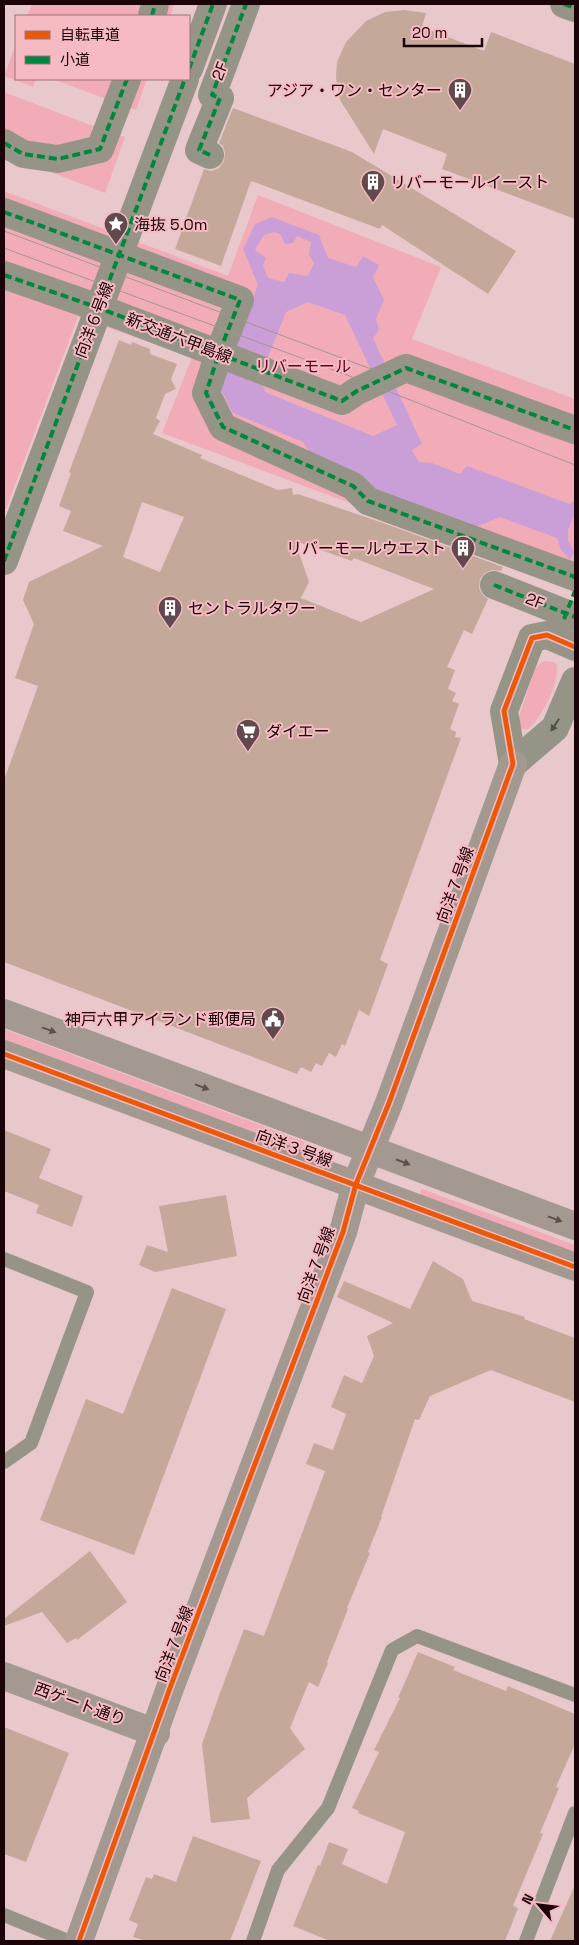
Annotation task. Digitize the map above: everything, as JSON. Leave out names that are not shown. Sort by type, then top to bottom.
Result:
[{"type":"street","points":[[190,66],[213,4]]},
{"type":"street","name":"2F","points":[[210,155],[199,150],[220,98],[212,95],[246,4]]},
{"type":"street","points":[[564,4],[575,8]]},
{"type":"street","points":[[4,143],[23,154],[58,159],[100,150],[127,80]]},
{"type":"street","name":"向洋６号線","points":[[4,561],[185,80]]},
{"type":"street","points":[[4,212],[240,300],[222,355],[206,393],[223,427],[353,486],[368,501],[575,577]]},
{"type":"street","name":"新交通六甲島線","points":[[4,275],[99,308],[342,401],[357,391],[406,368],[575,430]]},
{"type":"street","name":"2F","points":[[494,585],[569,618]]},
{"type":"street","points":[[569,618],[575,591]]},
{"type":"street","name":"向洋７号線","points":[[513,764],[504,711],[532,638],[547,635],[575,647]]},
{"type":"street","name":"向洋７号線","points":[[80,1941],[156,1733],[170,1688],[343,1232],[356,1184],[389,1103],[513,764],[555,728],[575,681]]},
{"type":"street","name":"向洋３号線","points":[[4,1013],[575,1226]]},
{"type":"street","name":"向洋３号線","points":[[4,1054],[575,1267]]},
{"type":"street","name":"西ゲート通り","points":[[4,1676],[156,1733]]},
{"type":"lane","points":[[4,1258],[87,1292],[30,1443],[4,1462]]},
{"type":"lane","points":[[253,1941],[278,1870],[328,1808],[392,1650],[417,1636],[575,1695]]},
{"type":"lane","points":[[526,1941],[575,1813]]},
{"type":"lane","points":[[4,1915],[68,1941]]},
{"type":"green space","points":[[32,4],[174,4],[170,15],[27,15]]},
{"type":"green space","points":[[15,47],[15,80],[36,80],[33,87],[4,76]]},
{"type":"green space","points":[[56,80],[147,80],[136,110],[122,105],[112,133],[125,137],[105,193],[4,154],[4,92],[106,131],[117,103]]},
{"type":"green space","name":"リバーモール","points":[[4,191],[228,276],[258,195],[441,267],[412,339],[575,399],[575,587],[162,433],[192,357],[78,317],[6,509],[4,508]]},
{"type":"green space","points":[[544,661],[554,662],[557,665],[553,691],[532,725],[527,730],[519,728],[518,720],[534,671]]},
{"type":"green space","points":[[4,1029],[305,1142],[301,1151],[4,1039]]},
{"type":"green space","points":[[422,1189],[575,1245],[575,1254],[419,1197]]},
{"type":"shaded area","points":[[272,217],[319,235],[328,258],[356,267],[363,256],[379,265],[373,277],[384,300],[376,319],[379,330],[373,338],[422,444],[412,450],[419,462],[432,463],[460,474],[467,466],[570,504],[575,500],[575,513],[568,530],[568,540],[574,552],[570,560],[561,550],[557,538],[500,517],[469,530],[379,496],[311,454],[303,442],[233,413],[220,388],[233,347],[258,285],[243,249],[255,224]],"holes":[[[274,232],[280,234],[285,244],[293,243],[297,236],[311,242],[309,255],[314,263],[308,276],[289,273],[284,282],[268,278],[263,265],[266,258],[255,250],[264,235]],[[308,302],[345,315],[397,425],[373,436],[265,392],[260,377],[286,312]]]},
{"type":"building","name":"アジア・ワン・センター","points":[[404,10],[426,13],[422,27],[484,51],[491,32],[575,64],[575,219],[442,169],[447,154],[383,129],[374,154],[340,100],[336,78],[337,62],[346,42],[366,21],[385,12]]},
{"type":"building","name":"リバーモールイースト","points":[[233,108],[352,152],[516,251],[488,294],[382,225],[380,229],[251,181],[221,266],[175,249],[204,169],[211,171],[219,168],[224,161],[225,153],[223,146],[219,143]]},
{"type":"building","points":[[119,340],[131,345],[132,342],[150,349],[150,354],[177,364],[171,379],[176,389],[165,394],[156,418],[160,421],[153,434],[202,455],[200,458],[278,490],[292,488],[293,495],[298,494],[389,525],[503,567],[501,571],[492,570],[485,573],[480,579],[479,588],[488,599],[472,634],[464,630],[447,667],[455,670],[448,689],[456,693],[452,701],[459,704],[450,729],[456,732],[455,737],[461,738],[380,960],[388,964],[369,1016],[359,1010],[345,1046],[342,1044],[336,1057],[329,1053],[322,1066],[316,1063],[311,1072],[301,1067],[297,1074],[4,962],[4,780],[38,686],[15,678],[34,624],[23,600],[29,582],[103,546],[63,531],[71,511],[59,506],[71,473],[69,472]],"holes":[[[142,502],[184,517],[160,572],[123,557]],[[295,541],[352,561],[354,558],[434,589],[361,622],[301,598],[309,582]]]},
{"type":"building","points":[[4,1130],[51,1149],[39,1178],[83,1196],[72,1227],[36,1213],[39,1205],[4,1191]]},
{"type":"building","points":[[226,1195],[237,1256],[155,1272],[139,1265],[147,1245],[168,1252],[159,1206]]},
{"type":"building","points":[[433,1261],[463,1279],[472,1301],[525,1317],[524,1319],[575,1338],[575,1402],[491,1370],[430,1396],[419,1420],[415,1419],[382,1517],[368,1552],[370,1553],[347,1608],[318,1687],[309,1682],[290,1728],[305,1749],[247,1798],[250,1819],[211,1823],[202,1744],[221,1690],[244,1629],[264,1636],[325,1471],[306,1464],[314,1443],[333,1450],[346,1414],[331,1407],[344,1375],[362,1383],[374,1356],[367,1336],[393,1323],[337,1297],[344,1281],[410,1309]]},
{"type":"building","points":[[172,1288],[226,1309],[134,1555],[40,1520],[86,1399],[123,1414]]},
{"type":"building","points":[[90,1551],[127,1602],[77,1640],[76,1638],[67,1643],[42,1612],[4,1626],[4,1619]]},
{"type":"building","points":[[418,1652],[455,1667],[453,1670],[506,1691],[508,1686],[575,1714],[575,1744],[556,1787],[559,1788],[540,1833],[543,1834],[513,1906],[518,1908],[505,1941],[330,1941],[293,1926],[329,1842],[348,1849],[342,1864],[387,1884],[405,1832],[358,1813],[359,1811],[352,1808],[379,1752],[374,1750],[400,1698],[398,1698]]},
{"type":"building","points":[[4,1727],[69,1753],[26,1862],[4,1854]]},
{"type":"building","points":[[193,1836],[261,1861],[230,1941],[146,1941],[133,1937],[138,1924],[129,1920],[146,1877],[152,1879],[154,1874],[176,1882]]},
{"type":"building","points":[[575,1885],[575,1941],[550,1941]]},
{"type":"tram line","points":[[4,231],[575,444]]},
{"type":"tram line","points":[[4,248],[347,375],[575,465]]},
{"type":"marked path","points":[[152,15],[155,4]]},
{"type":"marked path","points":[[190,66],[213,4]]},
{"type":"marked path","points":[[210,155],[199,150],[220,98],[212,95],[246,4]]},
{"type":"marked path","points":[[564,4],[575,8]]},
{"type":"marked path","points":[[4,143],[23,154],[58,159],[100,149],[127,80]]},
{"type":"marked path","points":[[4,561],[185,80]]},
{"type":"marked path","points":[[4,212],[240,300],[219,353],[206,393],[223,427],[353,486],[368,501],[575,577]]},
{"type":"marked path","points":[[4,275],[99,308],[342,401],[357,391],[406,368],[575,430]]},
{"type":"marked path","points":[[494,585],[575,617]]},
{"type":"marked path","points":[[564,619],[575,591]]},
{"type":"cycle path","points":[[79,1941],[170,1688],[343,1232],[356,1184],[389,1103],[513,764],[504,711],[532,638],[547,635],[575,647]]},
{"type":"cycle path","points":[[4,1054],[575,1267]]},
{"type":"place","name":"アジア・ワン・センター","points":[[460,111]]},
{"type":"place","name":"リバーモールイースト","points":[[373,203]]},
{"type":"place","name":"海抜 5.0m","points":[[116,245]]},
{"type":"place","name":"リバーモールウエスト","points":[[463,569]]},
{"type":"place","name":"セントラルタワー","points":[[170,629]]},
{"type":"place","name":"ダイエー","points":[[248,752]]},
{"type":"place","name":"神戸六甲アイランド郵便局","points":[[273,1040]]}]
